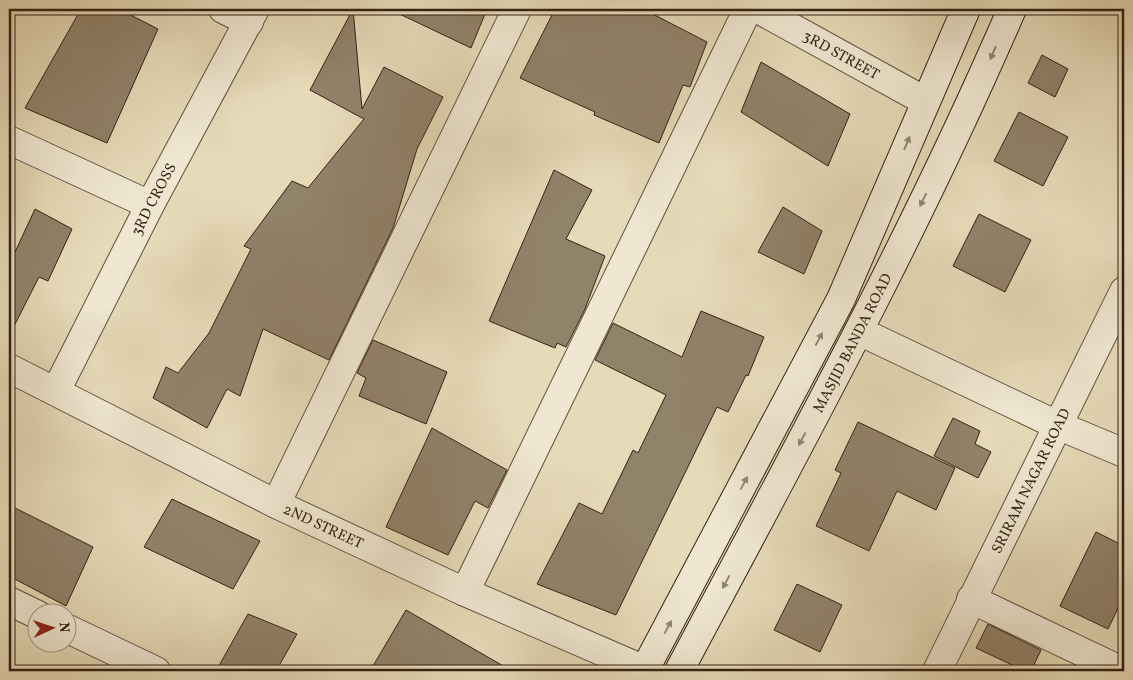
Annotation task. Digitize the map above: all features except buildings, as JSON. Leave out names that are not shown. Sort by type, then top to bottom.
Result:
[{"type":"street","points":[[223,9],[252,15]]},
{"type":"street","points":[[276,504],[517,9]]},
{"type":"street","points":[[465,592],[748,9]]},
{"type":"street","name":"3RD STREET","points":[[758,9],[925,101]]},
{"type":"street","name":"MASJID BANDA ROAD","points":[[645,671],[841,299],[966,9]]},
{"type":"street","name":"MASJID BANDA ROAD","points":[[679,671],[859,331],[971,104],[1012,9]]},
{"type":"street","name":"3RD CROSS","points":[[56,391],[150,205],[252,15]]},
{"type":"street","points":[[9,140],[150,205]]},
{"type":"street","name":"SRIRAM NAGAR ROAD","points":[[937,671],[1124,290]]},
{"type":"street","points":[[859,331],[1057,425],[1124,453]]},
{"type":"street","name":"2ND STREET","points":[[9,368],[276,504],[465,592],[645,671]]},
{"type":"street","points":[[972,599],[1122,671]]},
{"type":"street","points":[[9,601],[28,610]]},
{"type":"street","points":[[78,634],[156,671]]}]
